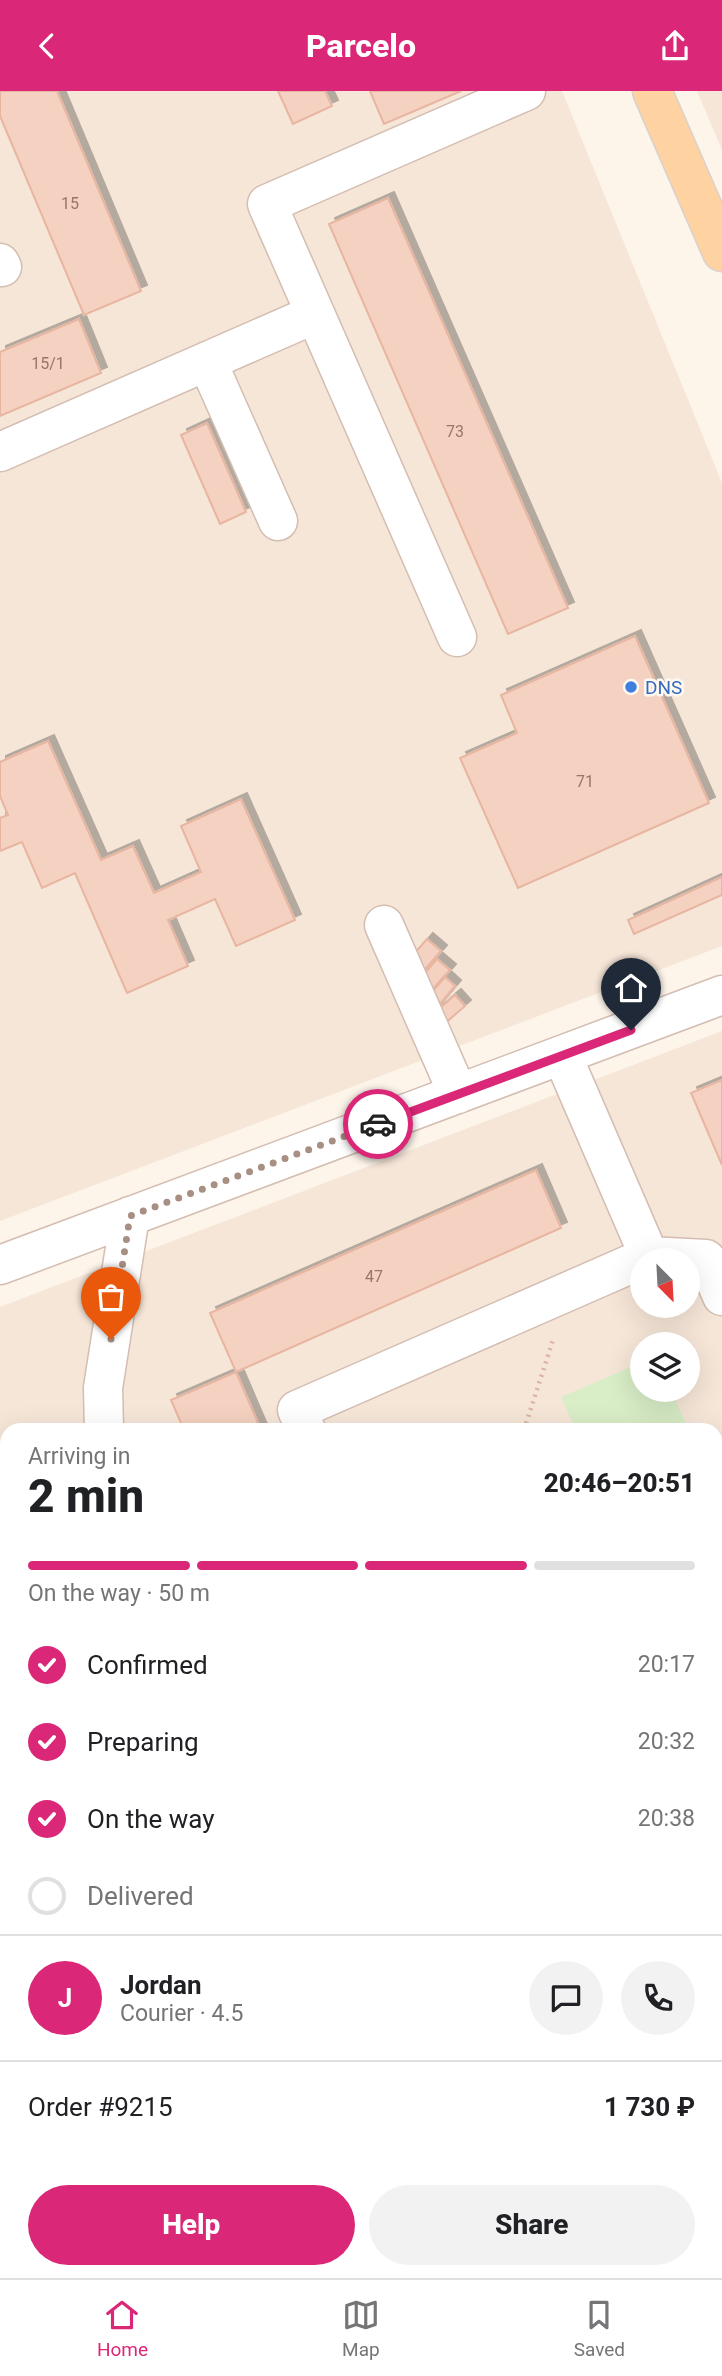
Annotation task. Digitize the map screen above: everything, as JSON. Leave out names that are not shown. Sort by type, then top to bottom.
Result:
[{"type":"main road","points":[[652,91],[722,251]]},
{"type":"street","points":[[457,637],[267,204],[526,91]]},
{"type":"street","points":[[0,452],[315,314]]},
{"type":"street","points":[[207,361],[278,521]]},
{"type":"street","points":[[384,925],[458,1094]]},
{"type":"street","points":[[0,1265],[722,995]]},
{"type":"street","points":[[562,1055],[646,1248]]},
{"type":"street","points":[[104,1423],[103,1388],[130,1216]]},
{"type":"street","points":[[700,1259],[706,1259],[722,1296]]},
{"type":"street","points":[[303,1423],[298,1410],[630,1264]]},
{"type":"path","points":[[526,1423],[569,1291]]},
{"type":"shaded area","points":[[0,91],[562,91],[722,483],[722,946],[0,1221]]},
{"type":"shaded area","points":[[697,91],[722,91],[722,150]]},
{"type":"shaded area","points":[[722,1031],[722,1423],[0,1423],[0,1307]]},
{"type":"green space","points":[[630,1367],[630,1402],[676,1402],[686,1423],[573,1423],[561,1397]]},
{"type":"building","points":[[0,91],[57,91],[141,291],[84,315],[0,116]]},
{"type":"building","points":[[278,91],[325,91],[332,106],[293,124]]},
{"type":"building","points":[[370,91],[461,91],[384,124]]},
{"type":"building","points":[[388,198],[568,608],[508,634],[329,224]]},
{"type":"building","points":[[79,319],[101,373],[0,416],[0,352]]},
{"type":"building","points":[[207,423],[246,512],[220,524],[181,435]]},
{"type":"building","points":[[635,636],[709,803],[518,888],[460,758],[517,733],[501,695]]},
{"type":"building","points":[[48,741],[101,860],[133,846],[154,893],[201,872],[181,826],[241,799],[295,920],[236,946],[215,899],[168,920],[188,966],[127,993],[75,873],[42,888],[22,842],[0,851],[0,818],[8,815],[0,796],[0,762]]},
{"type":"building","points":[[722,877],[722,895],[634,934],[628,920]]},
{"type":"building","points":[[427,939],[441,951],[421,974],[407,962]]},
{"type":"building","points":[[437,959],[450,970],[431,991],[419,980]]},
{"type":"building","points":[[445,977],[455,986],[435,1010],[424,1001]]},
{"type":"building","points":[[455,995],[465,1006],[443,1025],[433,1014]]},
{"type":"building","points":[[722,1080],[722,1165],[691,1093]]},
{"type":"building","points":[[536,1170],[561,1228],[236,1372],[210,1313]]},
{"type":"building","points":[[236,1372],[258,1423],[181,1423],[171,1400]]},
{"type":"way so far","points":[[111,1339],[130,1216],[378,1124]]},
{"type":"place","name":"DNS","points":[[631,687]]},
{"type":"route","points":[[378,1124],[631,1030]]}]
